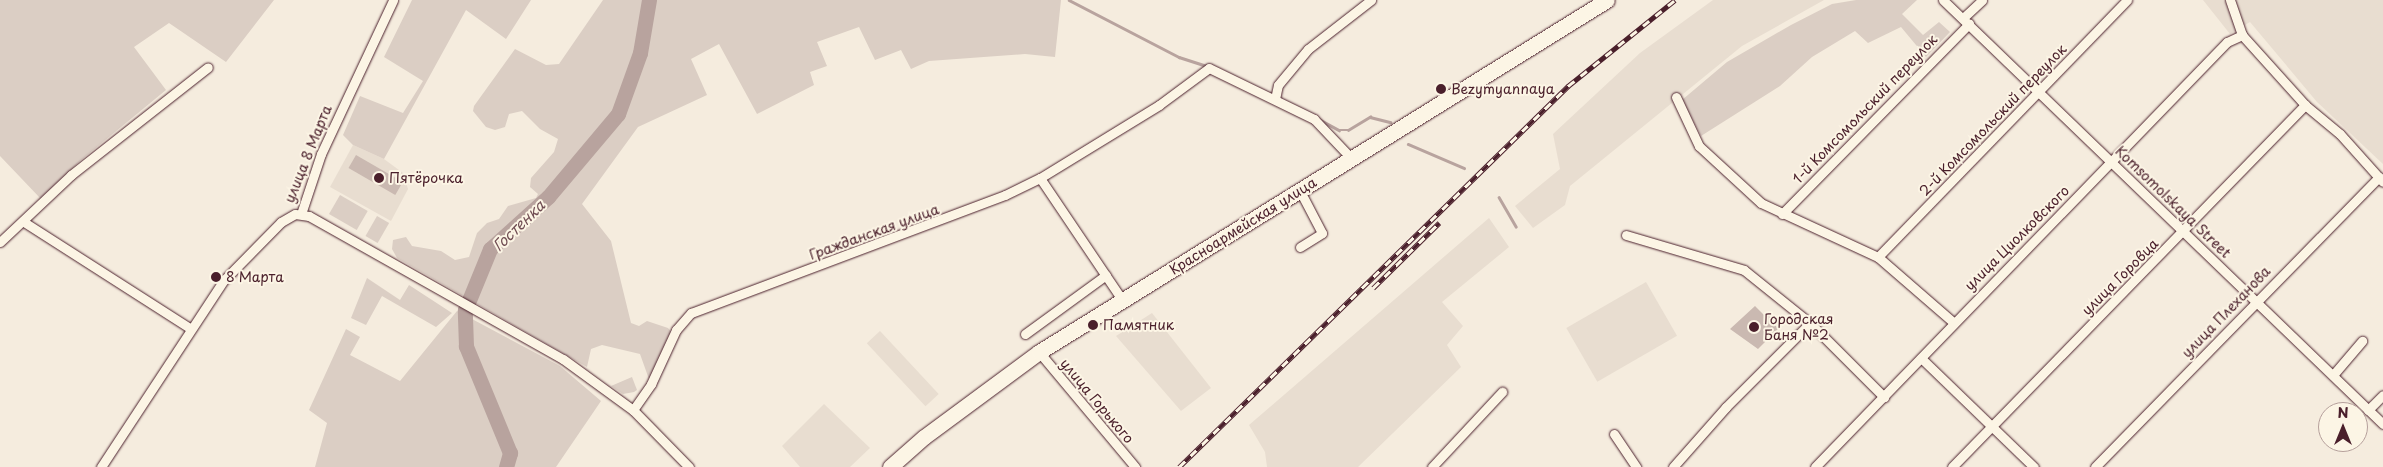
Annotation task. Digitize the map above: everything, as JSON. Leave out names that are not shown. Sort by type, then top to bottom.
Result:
[{"type":"main road","name":"Красноармейская улица","points":[[890,467],[924,437],[1039,352],[1607,0]]},
{"type":"street","name":"улица 8 Марта","points":[[101,467],[192,329],[242,259],[282,222],[302,214],[321,154],[392,0]]},
{"type":"street","points":[[1352,158],[1314,119],[1275,99],[1278,84],[1308,49],[1371,0]]},
{"type":"street","name":"Komsomolskaya Street","points":[[1943,0],[2360,402]]},
{"type":"street","name":"1-й Комсомольский переулок","points":[[1782,214],[1966,21],[1982,0]]},
{"type":"street","name":"2-й Комсомольский переулок","points":[[1878,257],[2040,92],[2127,0]]},
{"type":"street","points":[[2230,0],[2242,35],[2305,105],[2340,134],[2381,179]]},
{"type":"street","name":"улица Циолковского","points":[[1815,467],[1884,397],[1953,322],[2113,162],[2227,42],[2242,35]]},
{"type":"street","points":[[0,242],[24,222],[39,202],[71,175],[208,67]]},
{"type":"street","name":"Гражданская улица","points":[[633,410],[651,384],[676,330],[691,313],[951,218],[1040,178],[1159,105],[1209,68],[1275,99]]},
{"type":"street","points":[[1676,97],[1699,146],[1761,203],[1878,257],[1953,322]]},
{"type":"street","name":"улица Горовца","points":[[1952,467],[2184,232],[2305,105]]},
{"type":"street","points":[[1040,178],[1123,301]]},
{"type":"street","name":"улица Плеханова","points":[[2094,467],[2256,300],[2381,179]]},
{"type":"street","points":[[1300,191],[1322,233],[1300,247]]},
{"type":"street","points":[[302,214],[563,359],[633,410],[689,467]]},
{"type":"street","points":[[24,222],[192,329]]},
{"type":"street","points":[[1626,235],[1744,270],[1810,323],[1884,397]]},
{"type":"street","points":[[1025,334],[1106,275]]},
{"type":"street","points":[[1673,467],[1726,407],[1810,323]]},
{"type":"street","points":[[2333,375],[2362,341]]},
{"type":"street","name":"улица Горького","points":[[1039,352],[1132,466]]},
{"type":"street","points":[[1921,358],[2034,467]]},
{"type":"street","points":[[1432,467],[1502,392]]},
{"type":"street","points":[[2368,410],[2383,395]]},
{"type":"street","name":"Komsomolskaya Street","points":[[2368,410],[2383,424]]},
{"type":"street","points":[[1614,434],[1636,467]]},
{"type":"shaded area","points":[[0,0],[274,0],[226,62],[169,23],[134,47],[166,90],[81,160],[41,199],[0,156]]},
{"type":"shaded area","points":[[412,0],[531,0],[506,39],[466,10],[384,159],[353,145],[343,135],[360,96],[403,113],[423,81],[384,57]]},
{"type":"shaded area","points":[[603,0],[1061,0],[1055,57],[1025,54],[929,61],[911,69],[901,50],[875,60],[859,27],[817,42],[827,66],[810,72],[814,85],[757,114],[719,44],[691,59],[707,95],[638,127],[582,204],[611,241],[631,323],[639,326],[647,321],[668,328],[672,333],[650,382],[640,354],[602,345],[591,349],[587,367],[397,258],[392,249],[393,240],[406,237],[412,246],[441,251],[455,260],[469,257],[477,233],[487,223],[499,219],[508,206],[536,198],[538,194],[530,187],[531,178],[554,152],[558,139],[540,129],[522,111],[509,114],[505,127],[495,130],[486,127],[473,111],[474,106],[515,49],[546,65],[559,64]]},
{"type":"shaded area","points":[[1713,0],[1824,0],[1742,46],[1570,186],[1565,205],[1533,228],[1515,206],[1560,169],[1553,134],[1640,53]]},
{"type":"shaded area","points":[[1856,0],[1917,0],[1902,14],[1923,35],[1939,22],[1950,32],[1926,57],[1901,27],[1868,43],[1855,31],[1812,57],[1780,86],[1701,136],[1682,100],[1727,62],[1791,25],[1832,4]]},
{"type":"shaded area","points":[[2203,0],[2383,0],[2383,164],[2317,102],[2250,22],[2230,34]]},
{"type":"shaded area","points":[[353,145],[384,159],[403,173],[408,189],[391,221],[330,187]]},
{"type":"shaded area","points":[[340,195],[368,211],[357,230],[329,214]]},
{"type":"shaded area","points":[[377,216],[389,223],[378,243],[366,236]]},
{"type":"shaded area","points":[[1489,218],[1509,247],[1442,302],[1463,326],[1447,345],[1461,367],[1358,467],[1267,467],[1265,452],[1249,425]]},
{"type":"shaded area","points":[[367,278],[400,300],[409,285],[452,313],[436,327],[382,296],[366,325],[351,318]]},
{"type":"shaded area","points":[[1646,282],[1677,336],[1597,382],[1566,328]]},
{"type":"shaded area","points":[[457,311],[560,366],[601,401],[556,467],[315,467],[327,423],[309,410],[346,329],[360,337],[350,355],[400,381]]},
{"type":"shaded area","points":[[1152,313],[1211,388],[1181,411],[1116,336]]},
{"type":"shaded area","points":[[880,331],[939,394],[925,406],[867,343]]},
{"type":"shaded area","points":[[632,377],[637,390],[634,392],[623,394],[611,386]]},
{"type":"shaded area","points":[[824,404],[870,448],[850,467],[800,467],[782,446]]},
{"type":"building","name":"Пятёрочка","points":[[356,155],[403,182],[395,195],[348,168]]},
{"type":"building","name":"Городская Баня №2","points":[[1755,306],[1765,316],[1768,314],[1778,329],[1758,349],[1730,329]]},
{"type":"waterway","name":"Гостенка","points":[[506,467],[510,453],[466,346],[465,310],[490,249],[548,197],[618,114],[640,53],[649,0]]},
{"type":"waterway","points":[[1069,0],[1179,57],[1206,66]]},
{"type":"waterway","points":[[1319,119],[1339,130],[1348,130],[1370,117],[1390,122]]},
{"type":"waterway","points":[[1408,144],[1464,168]]},
{"type":"waterway","points":[[1499,197],[1516,226]]},
{"type":"railway","points":[[1179,467],[1568,86],[1675,0]]},
{"type":"railway","points":[[1373,288],[1439,223]]},
{"type":"place","name":"Bezymyannaya","points":[[1441,89]]},
{"type":"place","name":"Пятёрочка","points":[[379,178]]},
{"type":"place","name":"8 Марта","points":[[216,277]]},
{"type":"place","name":"Памятник","points":[[1093,325]]},
{"type":"place","name":"Городская Баня №2","points":[[1754,327]]}]
